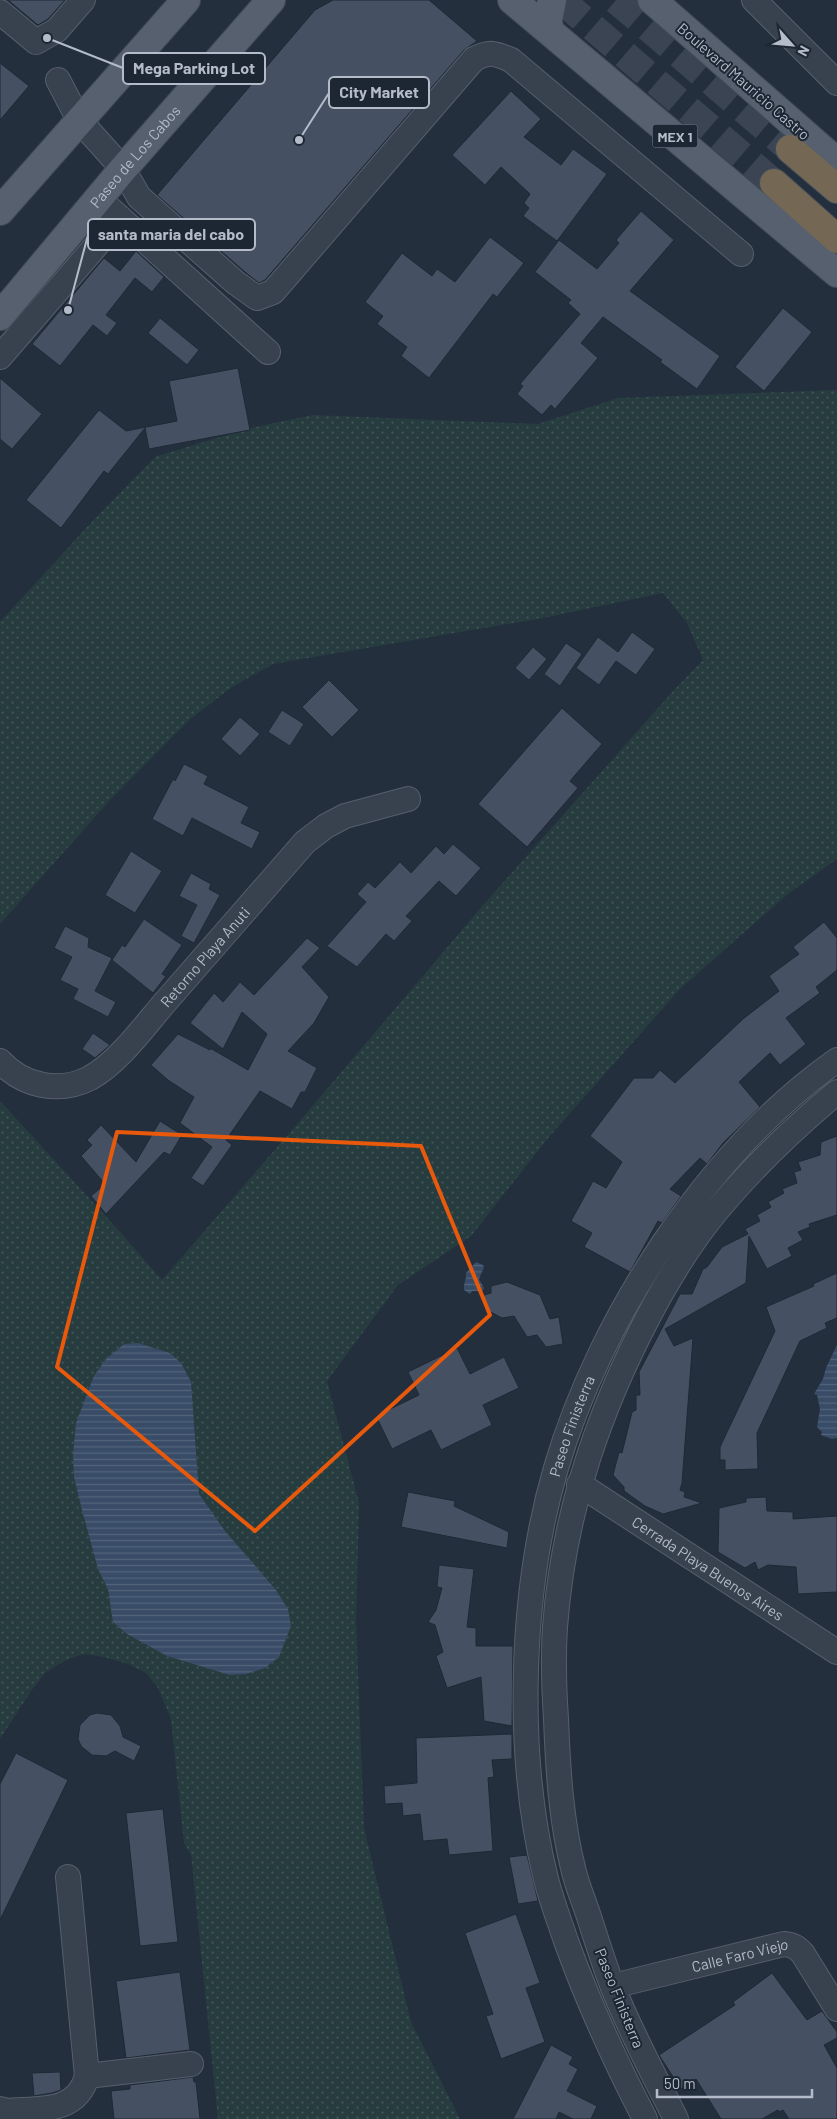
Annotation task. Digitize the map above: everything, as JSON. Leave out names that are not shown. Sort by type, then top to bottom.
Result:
[{"type":"highway","name":"Boulevard Mauricio Castro","points":[[790,149],[837,189]]},
{"type":"highway","points":[[774,183],[837,239]]},
{"type":"main road","name":"Paseo de Los Cabos","points":[[0,316],[123,169],[271,0]]},
{"type":"main road","name":"MEX 1","points":[[512,0],[837,273]]},
{"type":"main road","points":[[549,30],[548,20],[552,0]]},
{"type":"main road","name":"Boulevard Mauricio Castro","points":[[652,0],[837,162]]},
{"type":"main road","points":[[0,211],[184,2]]},
{"type":"street","points":[[0,12],[36,42],[57,30],[83,0]]},
{"type":"street","points":[[754,0],[837,83]]},
{"type":"street","points":[[58,80],[80,120],[123,169],[140,197],[228,277],[257,298],[273,292],[474,60],[485,53],[495,53],[511,60],[741,254]]},
{"type":"street","points":[[99,200],[268,352]]},
{"type":"street","points":[[0,357],[120,218]]},
{"type":"street","name":"Retorno Playa Anuti","points":[[0,1061],[9,1071],[22,1080],[37,1084],[70,1085],[89,1078],[108,1066],[305,842],[326,826],[345,816],[408,799]]},
{"type":"street","name":"Paseo Finisterra","points":[[646,2119],[620,2070],[586,1996],[546,1879],[536,1826],[529,1767],[527,1653],[530,1607],[540,1534],[556,1469],[576,1409],[604,1347],[653,1259],[687,1209],[755,1131],[789,1099],[837,1060]]},
{"type":"street","name":"Paseo Finisterra","points":[[676,2119],[641,2050],[613,1986],[574,1872],[565,1828],[558,1766],[555,1629],[561,1570],[579,1484],[596,1431],[619,1375],[679,1262],[718,1209],[753,1169],[803,1120],[837,1092]]},
{"type":"street","name":"Cerrada Playa Buenos Aires","points":[[579,1484],[837,1652]]},
{"type":"street","points":[[546,1879],[574,1872]]},
{"type":"street","points":[[14,2113],[59,2113],[78,2096],[87,2076],[68,1877]]},
{"type":"street","name":"Calle Faro Viejo","points":[[613,1986],[784,1944],[791,1944],[803,1954],[837,2009]]},
{"type":"street","points":[[87,2076],[191,2064]]},
{"type":"highlighted area","points":[[117,1132],[421,1146],[490,1315],[255,1531],[57,1367]]},
{"type":"green space","points":[[837,390],[837,859],[789,893],[681,988],[548,1138],[471,1236],[398,1285],[327,1381],[359,1503],[356,1621],[364,1828],[411,2022],[460,2119],[218,2119],[191,1854],[184,1843],[171,1719],[158,1688],[146,1673],[128,1664],[104,1657],[83,1654],[64,1661],[45,1673],[0,1739],[0,1101],[162,1280],[484,904],[674,690],[703,660],[687,623],[663,593],[543,618],[273,664],[232,687],[189,720],[110,800],[0,924],[0,622],[87,527],[155,457],[246,429],[313,415],[538,424],[618,398]]},
{"type":"water","points":[[476,1262],[484,1267],[479,1279],[484,1288],[482,1291],[472,1291],[470,1294],[464,1290],[466,1273]]},
{"type":"water","points":[[138,1343],[170,1353],[181,1363],[191,1382],[199,1494],[225,1531],[276,1590],[288,1609],[291,1626],[279,1657],[265,1668],[246,1674],[230,1675],[167,1656],[127,1634],[113,1622],[108,1589],[98,1569],[74,1477],[73,1455],[76,1423],[94,1376],[106,1359],[124,1344]]},
{"type":"water","points":[[837,1345],[837,1438],[832,1439],[821,1435],[822,1432],[817,1427],[820,1409],[817,1395],[814,1394],[823,1379]]},
{"type":"building","points":[[8,0],[65,0],[48,19],[38,25]]},
{"type":"building","points":[[333,0],[429,0],[477,41],[464,50],[265,280],[259,283],[157,195],[315,10]]},
{"type":"building","points":[[0,63],[29,86],[0,120]]},
{"type":"building","points":[[511,91],[541,119],[524,137],[561,165],[573,149],[607,174],[557,241],[523,216],[529,208],[524,203],[530,194],[501,167],[485,185],[452,155]]},
{"type":"building","points":[[641,211],[674,240],[630,291],[720,356],[697,389],[660,362],[662,360],[603,317],[581,343],[598,358],[555,409],[551,405],[542,415],[517,394],[523,386],[520,384],[580,314],[568,303],[571,300],[535,272],[559,240],[597,269],[619,243],[616,240]]},
{"type":"building","points":[[490,237],[524,263],[497,297],[493,294],[429,378],[401,356],[407,347],[377,324],[383,316],[365,302],[402,253],[432,276],[437,269],[455,282]]},
{"type":"building","points":[[136,251],[164,277],[152,292],[135,278],[106,315],[117,323],[107,336],[93,325],[60,366],[32,344],[104,258],[120,271]]},
{"type":"building","points":[[783,308],[812,332],[764,391],[735,367]]},
{"type":"building","points":[[160,318],[199,350],[187,365],[148,333]]},
{"type":"building","points":[[238,368],[250,430],[149,449],[145,428],[108,474],[104,471],[61,528],[26,500],[99,410],[126,431],[177,421],[169,381]]},
{"type":"building","points":[[0,378],[42,414],[12,449],[0,439]]},
{"type":"building","points":[[632,632],[655,649],[636,675],[616,661],[599,685],[576,668],[598,637],[618,652]]},
{"type":"building","points":[[566,643],[582,654],[560,686],[544,674]]},
{"type":"building","points":[[533,647],[547,659],[529,680],[515,668]]},
{"type":"building","points":[[329,680],[359,710],[332,737],[302,707]]},
{"type":"building","points":[[562,708],[602,744],[570,781],[578,788],[527,847],[478,804]]},
{"type":"building","points":[[282,710],[304,724],[290,746],[268,732]]},
{"type":"building","points":[[240,717],[260,734],[240,756],[221,739]]},
{"type":"building","points":[[184,764],[208,776],[204,784],[249,807],[241,823],[260,832],[252,849],[192,818],[183,836],[152,819],[173,779],[175,781]]},
{"type":"building","points":[[453,844],[481,868],[456,896],[439,881],[406,916],[412,921],[394,941],[386,934],[357,967],[327,946],[366,902],[357,894],[368,882],[375,888],[400,862],[411,873],[436,846],[444,854]]},
{"type":"building","points":[[131,851],[162,871],[135,913],[105,895]]},
{"type":"building","points":[[191,873],[211,884],[209,889],[220,895],[194,943],[181,936],[197,905],[179,896]]},
{"type":"building","points":[[144,919],[182,945],[162,974],[166,976],[153,993],[112,960],[122,945],[125,947]]},
{"type":"building","points":[[824,922],[837,938],[837,970],[816,987],[820,993],[786,1018],[806,1044],[780,1065],[770,1053],[739,1082],[760,1107],[723,1143],[707,1164],[700,1158],[670,1189],[681,1196],[662,1223],[658,1221],[630,1272],[584,1247],[592,1233],[571,1221],[593,1181],[606,1188],[622,1162],[590,1136],[634,1078],[653,1078],[660,1070],[675,1083],[743,1019],[779,991],[769,976],[799,954],[793,947]]},
{"type":"building","points":[[65,926],[89,938],[88,947],[112,958],[95,991],[116,1002],[108,1017],[73,999],[78,989],[60,980],[72,957],[54,948]]},
{"type":"building","points":[[307,938],[320,948],[302,967],[329,997],[314,1023],[288,1051],[317,1068],[305,1092],[301,1092],[292,1109],[260,1091],[226,1140],[232,1145],[203,1186],[191,1178],[212,1147],[180,1123],[194,1097],[168,1080],[151,1065],[178,1034],[210,1050],[210,1048],[248,1070],[267,1034],[242,1012],[223,1049],[190,1023],[214,993],[223,1002],[240,982],[254,995]]},
{"type":"building","points":[[93,1033],[110,1045],[95,1058],[82,1049]]},
{"type":"building","points":[[160,1121],[182,1135],[170,1155],[164,1152],[106,1214],[91,1196],[105,1184],[81,1156],[92,1145],[87,1140],[101,1125],[136,1162]]},
{"type":"building","points":[[837,1136],[837,1215],[809,1224],[810,1227],[798,1232],[803,1240],[788,1248],[792,1256],[767,1269],[749,1236],[746,1283],[665,1329],[674,1346],[693,1338],[680,1490],[685,1492],[684,1497],[702,1503],[663,1514],[645,1506],[624,1491],[624,1487],[613,1475],[619,1452],[622,1453],[632,1412],[636,1410],[636,1395],[640,1395],[639,1372],[680,1294],[692,1294],[703,1269],[707,1267],[722,1247],[748,1234],[745,1229],[760,1221],[757,1215],[771,1207],[768,1202],[784,1193],[782,1189],[797,1183],[794,1172],[801,1170],[798,1162],[820,1155],[821,1142]]},
{"type":"building","points":[[837,1273],[837,1318],[825,1323],[827,1328],[800,1341],[757,1433],[758,1469],[725,1470],[725,1460],[720,1460],[720,1447],[775,1331],[766,1307],[814,1286],[813,1284]]},
{"type":"building","points":[[507,1282],[540,1295],[550,1319],[559,1317],[563,1344],[546,1347],[537,1335],[527,1337],[514,1316],[502,1318],[485,1309],[481,1296],[491,1293],[491,1286]]},
{"type":"building","points":[[457,1348],[470,1374],[504,1357],[519,1388],[483,1405],[492,1425],[441,1450],[431,1430],[392,1449],[376,1416],[419,1395],[408,1372]]},
{"type":"building","points":[[408,1492],[455,1501],[454,1506],[509,1532],[507,1548],[401,1527]]},
{"type":"building","points":[[766,1497],[767,1511],[793,1512],[793,1519],[837,1516],[837,1592],[798,1594],[796,1567],[768,1565],[758,1570],[755,1562],[745,1568],[718,1552],[719,1508],[746,1502],[746,1498]]},
{"type":"building","points":[[439,1565],[474,1569],[467,1627],[476,1628],[476,1646],[513,1646],[512,1726],[484,1721],[481,1677],[447,1688],[436,1656],[443,1652],[435,1625],[428,1622],[436,1610],[442,1588],[437,1587]]},
{"type":"building","points":[[97,1713],[111,1715],[120,1726],[123,1737],[141,1746],[134,1761],[115,1751],[106,1756],[92,1755],[81,1746],[78,1739],[80,1725],[90,1715]]},
{"type":"building","points":[[512,1734],[512,1759],[492,1760],[494,1777],[488,1778],[493,1851],[449,1855],[447,1839],[423,1841],[420,1814],[403,1816],[402,1803],[385,1804],[384,1786],[417,1783],[416,1738]]},
{"type":"building","points":[[16,1753],[68,1780],[0,1920],[0,1784]]},
{"type":"building","points":[[163,1809],[178,1942],[140,1946],[126,1813]]},
{"type":"building","points":[[527,1855],[538,1901],[518,1904],[509,1857]]},
{"type":"building","points":[[516,1914],[540,1983],[526,1988],[545,2042],[501,2059],[486,2016],[493,2014],[465,1933]]},
{"type":"building","points":[[180,1972],[190,2050],[126,2058],[116,1981]]},
{"type":"building","points":[[772,1973],[807,2020],[822,2011],[837,2032],[837,2038],[824,2045],[837,2068],[837,2119],[789,2119],[783,2110],[779,2112],[778,2110],[762,2119],[721,2119],[696,2079],[681,2089],[659,2055],[735,2005],[733,2002]]},
{"type":"building","points":[[551,2045],[573,2057],[569,2064],[578,2069],[567,2091],[597,2106],[591,2119],[573,2119],[559,2112],[556,2119],[513,2119]]},
{"type":"building","points":[[60,2072],[61,2090],[34,2096],[32,2073]]},
{"type":"building","points":[[193,2077],[194,2082],[196,2082],[200,2119],[114,2119],[111,2091],[130,2089],[130,2085]]},
{"type":"tunnel","points":[[561,0],[774,183]]},
{"type":"tunnel","points":[[616,0],[790,149]]},
{"type":"place","name":"Mega Parking Lot","points":[[47,38]]},
{"type":"place","name":"City Market","points":[[299,140]]},
{"type":"place","name":"santa maria del cabo","points":[[68,310]]}]
